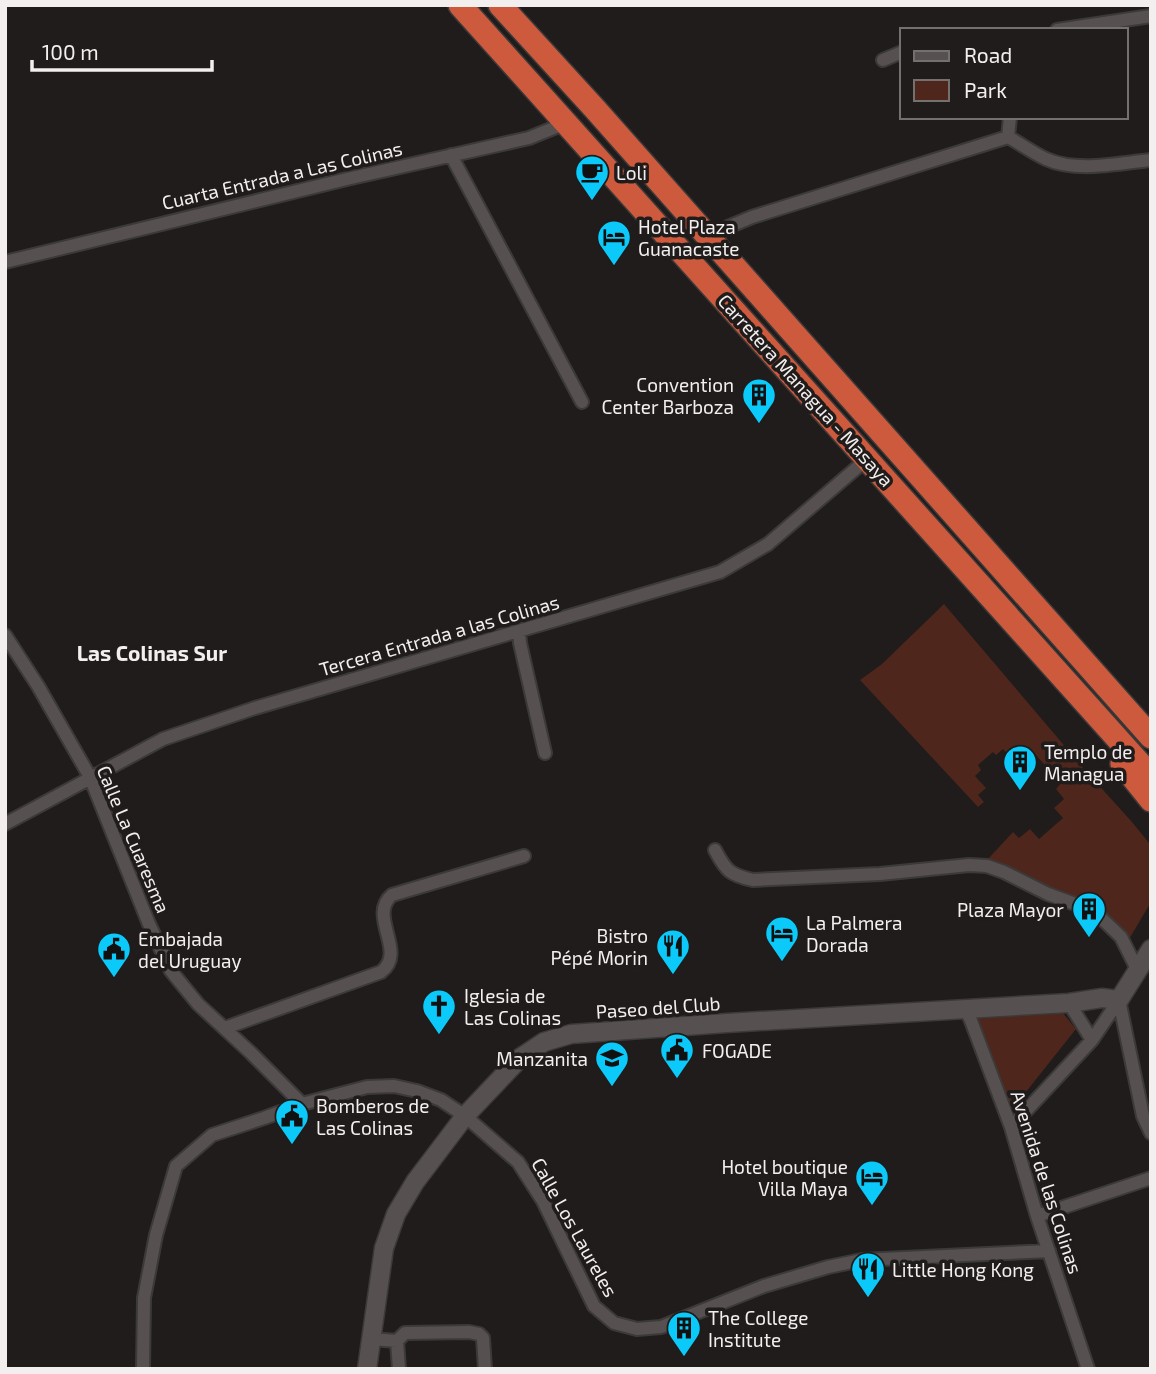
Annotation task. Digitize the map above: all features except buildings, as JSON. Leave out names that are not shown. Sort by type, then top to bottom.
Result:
[{"type":"highway","name":"Carretera Managua - Masaya","points":[[460,5],[1151,776]]},
{"type":"highway","name":"Carretera Managua - Masaya","points":[[500,5],[1151,737]]},
{"type":"highway","points":[[1124,707],[1138,735],[1151,749]]},
{"type":"highway","points":[[1092,709],[1110,748],[1151,800]]},
{"type":"street","points":[[1070,28],[1151,16]]},
{"type":"street","points":[[883,60],[900,53]]},
{"type":"street","points":[[1008,137],[1010,119]]},
{"type":"street","name":"Cuarta Entrada a Las Colinas","points":[[5,262],[529,138],[566,123]]},
{"type":"street","points":[[710,239],[728,227],[752,217],[1008,137],[1046,159],[1063,165],[1080,167],[1151,160]]},
{"type":"street","points":[[451,155],[582,402]]},
{"type":"street","name":"Tercera Entrada a las Colinas","points":[[6,823],[163,739],[255,708],[720,572],[768,544],[867,459]]},
{"type":"street","points":[[519,631],[545,753]]},
{"type":"street","name":"Calle La Cuaresma","points":[[5,635],[38,686],[90,777],[149,924],[171,971],[198,1004],[302,1104]]},
{"type":"street","points":[[715,850],[724,867],[738,877],[753,880],[987,866],[1048,894],[1094,911],[1121,937],[1138,971]]},
{"type":"street","points":[[225,1028],[381,972],[387,967],[391,950],[383,912],[387,899],[392,895],[524,856]]},
{"type":"street","points":[[1011,1127],[1093,1040],[1151,949]]},
{"type":"street","name":"Paseo del Club","points":[[367,1369],[384,1248],[396,1214],[415,1182],[465,1116],[520,1058],[544,1042],[571,1034],[1069,1003],[1102,998],[1119,1000]]},
{"type":"street","points":[[1119,1000],[1143,1116],[1151,1133]]},
{"type":"street","points":[[1069,1003],[1093,1040]]},
{"type":"street","name":"Avenida de las Colinas","points":[[965,1010],[1011,1127],[1037,1216],[1088,1369]]},
{"type":"street","name":"Calle Los Laureles","points":[[143,1369],[144,1298],[156,1235],[176,1166],[212,1135],[302,1104],[367,1087],[394,1086],[441,1100],[465,1116],[518,1162],[543,1201],[594,1306],[614,1323],[637,1329],[661,1327],[764,1286],[828,1267],[862,1261],[1049,1251]]},
{"type":"street","points":[[1037,1216],[1151,1178]]},
{"type":"street","points":[[371,1339],[397,1341],[405,1334],[479,1334],[483,1338],[485,1369]]},
{"type":"street","points":[[397,1341],[399,1369]]},
{"type":"green space","points":[[944,604],[1151,846],[1151,902],[1128,941],[1101,914],[988,859],[1013,832],[1019,838],[1030,829],[1039,839],[1063,818],[1054,808],[1064,799],[1056,789],[1061,783],[1034,753],[1029,757],[1020,748],[1010,757],[1003,749],[996,755],[993,752],[978,765],[981,770],[975,776],[986,788],[978,795],[984,802],[978,807],[860,680],[882,664]]},
{"type":"green space","points":[[1058,1007],[1076,1029],[1018,1102],[1010,1104],[976,1018],[983,1008]]},
{"type":"place","name":"Loli","points":[[592,202]]},
{"type":"place","name":"Hotel Plaza Guanacaste","points":[[614,267]]},
{"type":"place","name":"Convention Center Barboza","points":[[759,425]]},
{"type":"place","name":"Templo de Managua","points":[[1020,792]]},
{"type":"place","name":"Plaza Mayor","points":[[1089,939]]},
{"type":"place","name":"La Palmera Dorada","points":[[782,963]]},
{"type":"place","name":"Bistro Pépé Morin","points":[[673,976]]},
{"type":"place","name":"Embajada del Uruguay","points":[[114,979]]},
{"type":"place","name":"Iglesia de Las Colinas","points":[[439,1036]]},
{"type":"place","name":"FOGADE","points":[[677,1080]]},
{"type":"place","name":"Manzanita","points":[[612,1088]]},
{"type":"place","name":"Bomberos de Las Colinas","points":[[292,1146]]},
{"type":"place","name":"Hotel boutique Villa Maya","points":[[872,1207]]},
{"type":"place","name":"Little Hong Kong","points":[[868,1299]]},
{"type":"place","name":"The College Institute","points":[[684,1358]]},
{"type":"district","name":"Las Colinas Sur","points":[[152,652]]}]
